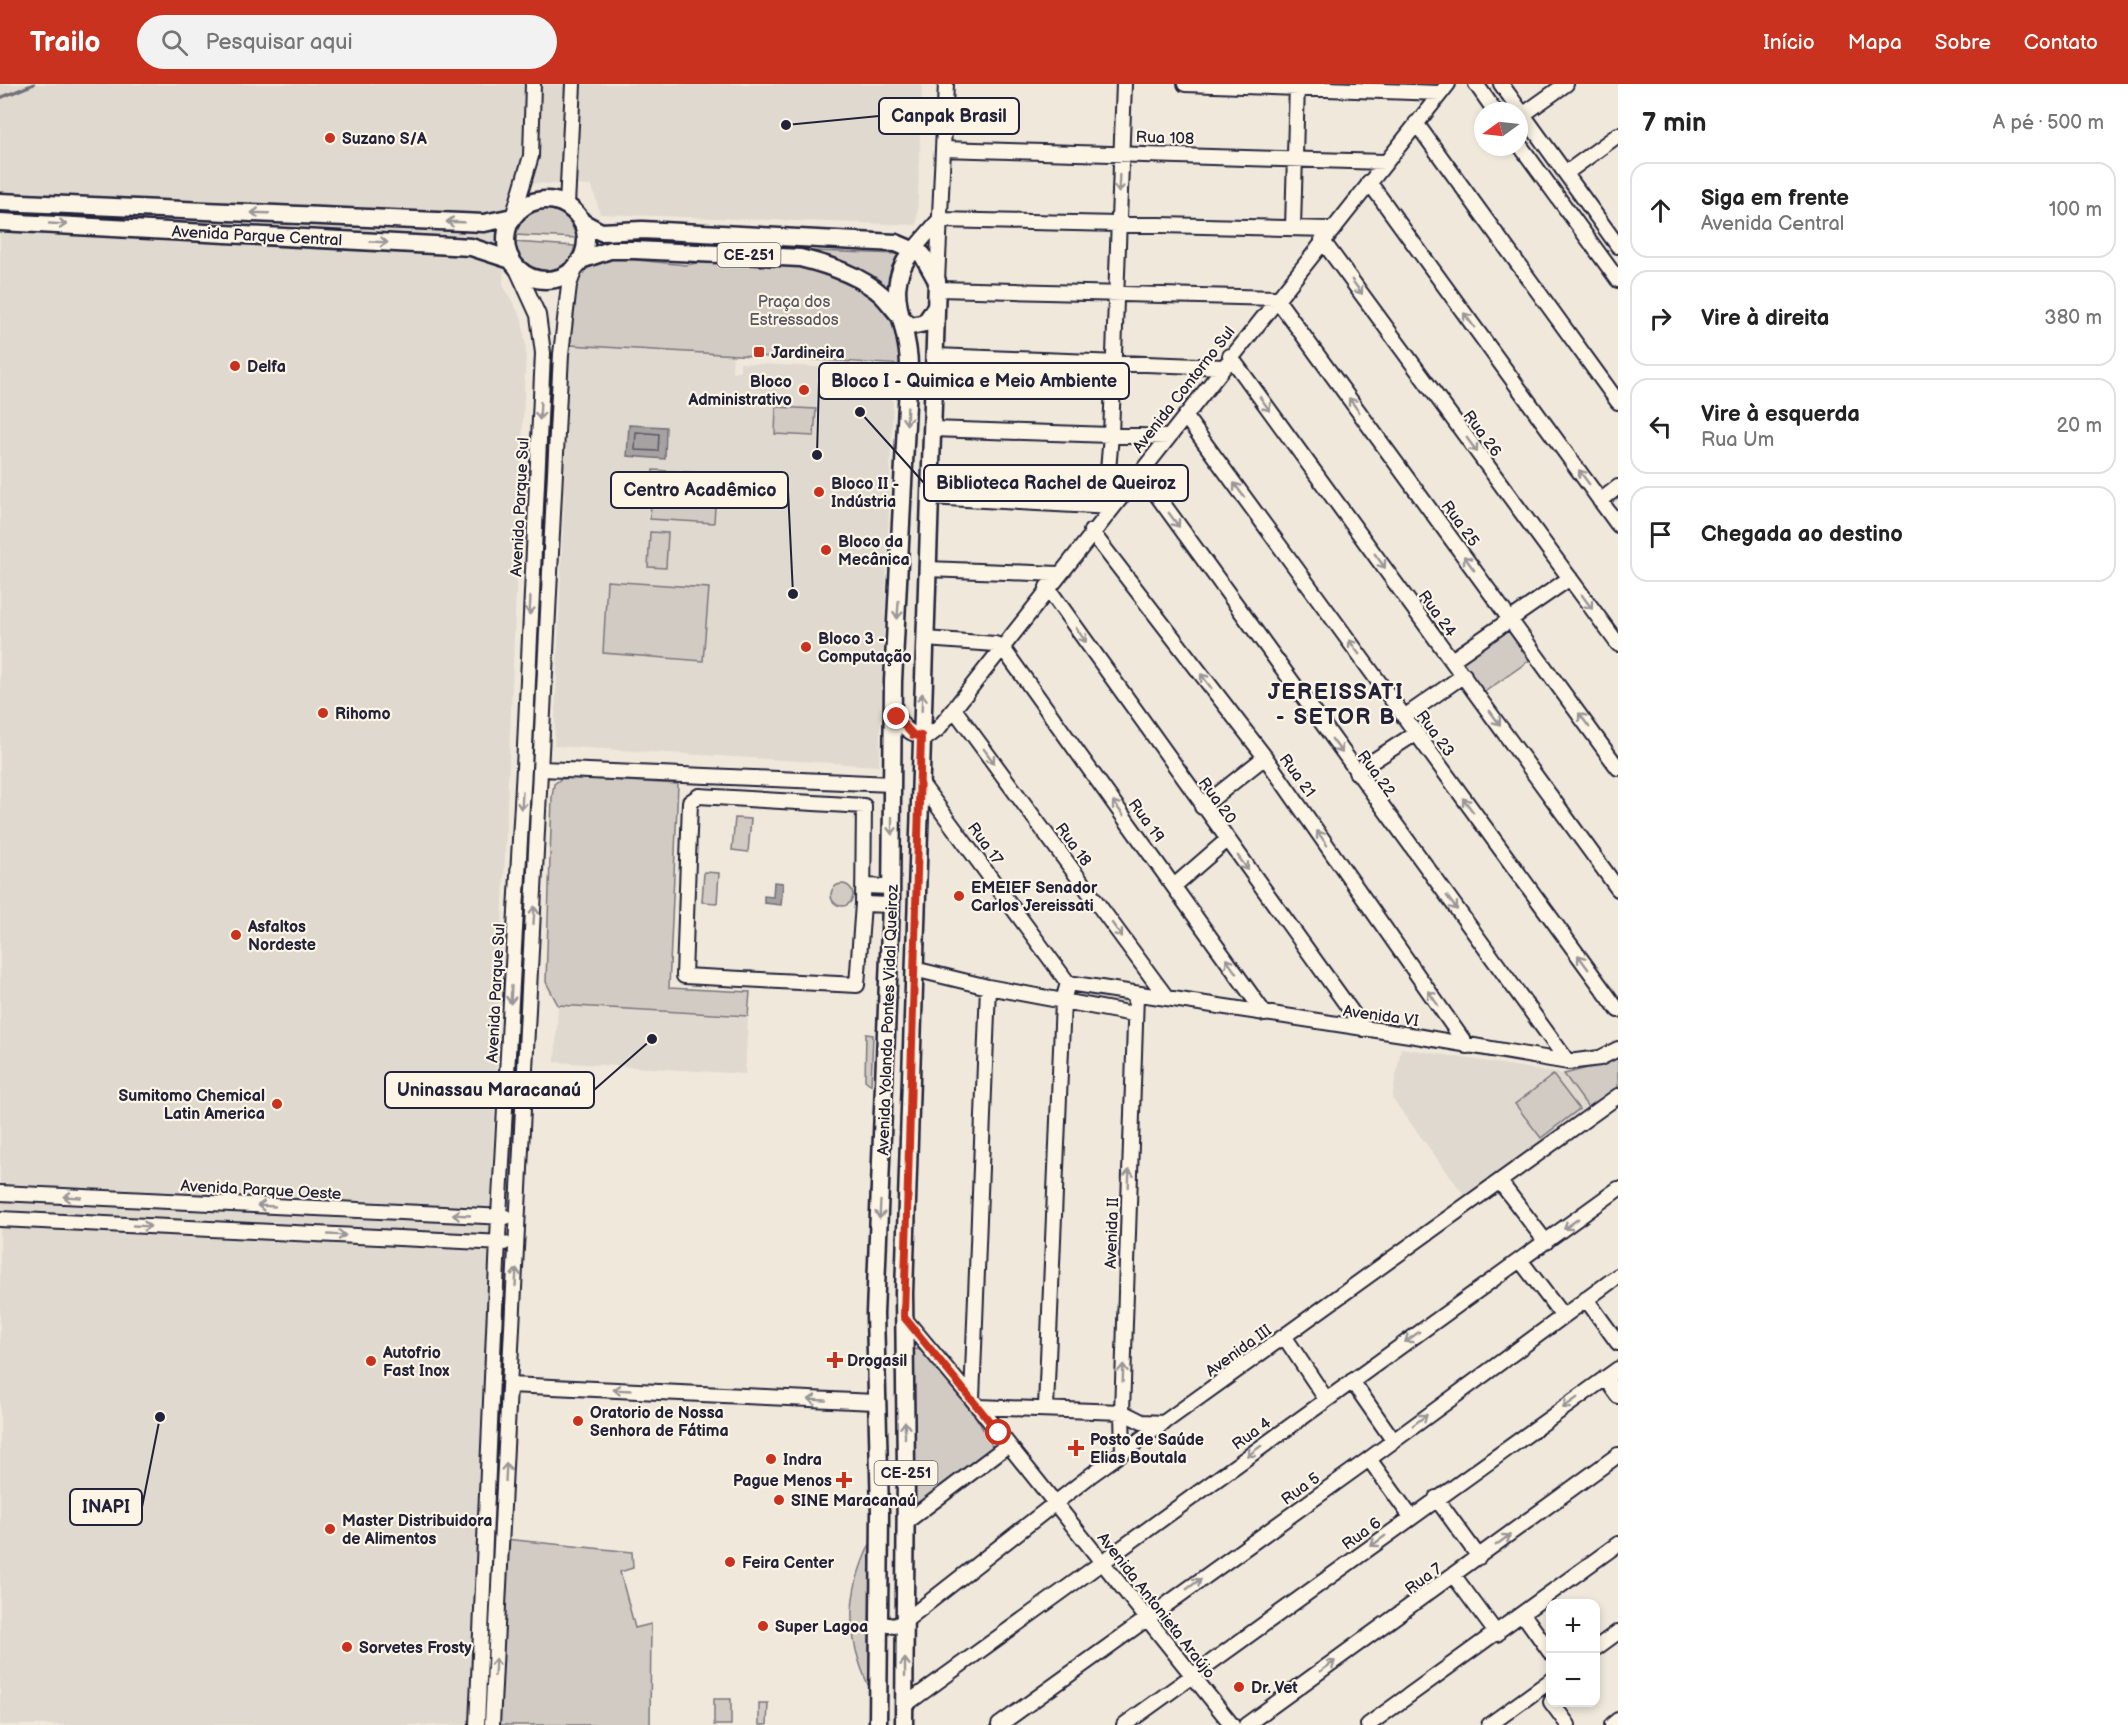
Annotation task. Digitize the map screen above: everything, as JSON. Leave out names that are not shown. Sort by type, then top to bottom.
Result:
[{"type":"main road","points":[[514,263],[506,238],[513,217],[532,202],[544,199],[567,205]]},
{"type":"main road","name":"Avenida Parque Central","points":[[0,202],[484,223],[513,217]]},
{"type":"main road","name":"CE-251","points":[[567,205],[582,222],[601,232],[642,230],[896,243],[914,249],[904,262],[897,281],[900,317]]},
{"type":"main road","name":"Avenida Parque Central","points":[[0,222],[471,247],[514,263]]},
{"type":"main road","points":[[579,263],[586,242],[582,222]]},
{"type":"main road","points":[[914,249],[926,259],[937,285]]},
{"type":"main road","name":"CE-251","points":[[514,263],[525,274],[547,280],[568,274],[579,263],[596,253],[626,250],[800,258],[862,281],[883,297],[900,317]]},
{"type":"main road","name":"CE-251","points":[[936,308],[937,285]]},
{"type":"main road","points":[[900,317],[912,326],[921,325],[932,316],[936,308]]},
{"type":"main road","name":"Avenida Yolanda Pontes Vidal Queiroz","points":[[904,1725],[906,1522],[904,1317],[936,308]]},
{"type":"main road","name":"Avenida Yolanda Pontes Vidal Queiroz","points":[[878,1725],[880,1512],[875,1402],[875,1314],[892,887],[893,681],[909,365],[907,342],[900,317]]},
{"type":"main road","points":[[893,681],[908,662],[924,657]]},
{"type":"main road","points":[[883,1147],[908,1148]]},
{"type":"main road","points":[[882,1179],[908,1180]]},
{"type":"street","points":[[513,217],[531,156],[533,84]]},
{"type":"street","points":[[567,205],[573,84]]},
{"type":"street","points":[[946,84],[937,285],[1276,298]]},
{"type":"street","points":[[929,498],[1109,506],[1124,84]]},
{"type":"street","points":[[1185,84],[1446,87]]},
{"type":"street","points":[[1476,84],[1489,102]]},
{"type":"street","points":[[1502,84],[1515,102]]},
{"type":"street","points":[[1528,111],[1566,84]]},
{"type":"street","points":[[1293,227],[1293,158],[1297,86]]},
{"type":"street","name":"Avenida Contorno Sul","points":[[921,736],[932,735],[954,709],[1109,506],[1140,472],[1326,235],[1446,87]]},
{"type":"street","points":[[1528,120],[1566,173],[1613,229],[1618,246]]},
{"type":"street","points":[[1416,123],[1616,396]]},
{"type":"street","points":[[1566,173],[1618,135]]},
{"type":"street","name":"Rua 108","points":[[943,149],[1120,152],[1385,162]]},
{"type":"street","points":[[1528,155],[1614,265],[1618,280]]},
{"type":"street","points":[[1369,182],[1618,525]]},
{"type":"street","points":[[939,220],[1293,227],[1326,235]]},
{"type":"street","points":[[914,249],[939,220]]},
{"type":"street","name":"Rua 26","points":[[1326,235],[1618,644]]},
{"type":"street","name":"Avenida Parque Sul","points":[[477,1725],[498,1216],[543,353],[538,315],[514,263]]},
{"type":"street","name":"Avenida Parque Sul","points":[[492,1725],[520,1217],[561,354],[569,285],[579,263]]},
{"type":"street","name":"Rua 25","points":[[1276,298],[1618,768]]},
{"type":"street","points":[[935,356],[1114,363],[1227,362]]},
{"type":"street","name":"Rua 24","points":[[1227,362],[1464,675],[1618,889]]},
{"type":"street","name":"Rua 23","points":[[1185,416],[1618,1010]]},
{"type":"street","points":[[932,429],[1168,437]]},
{"type":"street","name":"Rua 22","points":[[1140,472],[1568,1062]]},
{"type":"street","points":[[1600,501],[1618,487]]},
{"type":"street","name":"Rua 21","points":[[1091,531],[1265,757],[1467,1046]]},
{"type":"street","points":[[927,569],[1059,574]]},
{"type":"street","points":[[1452,660],[1570,578]]},
{"type":"street","name":"Rua 20","points":[[1047,588],[1202,807],[1364,1029]]},
{"type":"street","points":[[925,639],[994,644],[1002,647]]},
{"type":"street","name":"Rua 19","points":[[1002,647],[1265,1014]]},
{"type":"street","points":[[1404,717],[1464,675]]},
{"type":"street","points":[[893,704],[901,723],[913,735],[921,736]]},
{"type":"street","name":"Rua 18","points":[[954,709],[1167,998]]},
{"type":"street","points":[[1356,772],[1416,734]]},
{"type":"street","points":[[1202,807],[1265,757]]},
{"type":"street","points":[[542,769],[892,784]]},
{"type":"street","name":"Rua 17","points":[[920,782],[1068,982]]},
{"type":"street","points":[[693,798],[864,806],[863,904],[859,981],[854,986],[688,978],[682,971],[690,802],[693,798]]},
{"type":"street","points":[[1174,886],[1227,840]]},
{"type":"street","points":[[864,886],[892,887]]},
{"type":"street","points":[[863,904],[891,904]]},
{"type":"street","points":[[914,969],[988,987],[1133,1014]]},
{"type":"street","points":[[1046,1407],[1063,1001],[1068,982]]},
{"type":"street","name":"Avenida VI","points":[[1068,982],[1136,995],[1568,1062],[1600,1058],[1618,1049]]},
{"type":"street","points":[[988,987],[975,1403],[1122,1412],[1142,1422],[1164,1423]]},
{"type":"street","name":"Avenida II","points":[[1123,1452],[1122,1412],[1133,1014],[1136,995]]},
{"type":"street","name":"Avenida III","points":[[905,1621],[1123,1452],[1618,1096]]},
{"type":"street","points":[[1500,1182],[1546,1242]]},
{"type":"street","name":"Rua 4","points":[[905,1706],[1618,1189]]},
{"type":"street","name":"Avenida Parque Oeste","points":[[0,1193],[520,1217]]},
{"type":"street","points":[[0,1219],[518,1245]]},
{"type":"street","points":[[1520,1260],[1562,1315]]},
{"type":"street","name":"Rua 5","points":[[999,1725],[1370,1459],[1562,1315],[1618,1276]]},
{"type":"street","points":[[1586,1299],[1618,1343]]},
{"type":"street","name":"Avenida Antonieta Araújo","points":[[904,1317],[1232,1725]]},
{"type":"street","points":[[1284,1336],[1326,1399]]},
{"type":"street","name":"Rua 6","points":[[1124,1725],[1618,1369]]},
{"type":"street","points":[[1605,1378],[1618,1396]]},
{"type":"street","points":[[1352,1381],[1393,1440]]},
{"type":"street","points":[[510,1385],[875,1402]]},
{"type":"street","points":[[906,1522],[1008,1445]]},
{"type":"street","name":"Rua 7","points":[[1246,1725],[1618,1455]]},
{"type":"street","points":[[1370,1459],[1411,1516]]},
{"type":"street","points":[[1436,1498],[1479,1557]]},
{"type":"street","points":[[1368,1725],[1497,1634],[1618,1544]]},
{"type":"street","points":[[1454,1576],[1497,1634]]},
{"type":"street","points":[[1523,1614],[1546,1645]]},
{"type":"street","points":[[879,1623],[889,1627],[905,1621]]},
{"type":"street","points":[[1600,1645],[1618,1632]]},
{"type":"street","points":[[1489,1725],[1545,1684]]},
{"type":"street","points":[[1555,1707],[1568,1725]]},
{"type":"street","points":[[1612,1725],[1618,1720]]},
{"type":"shaded area","points":[[0,84],[922,84],[917,225],[600,214],[592,186],[536,183],[507,200],[503,285],[522,319],[526,348],[487,1288],[473,1725],[0,1725]]},
{"type":"shaded area","points":[[570,345],[726,353],[733,350],[732,372],[740,372],[740,363],[894,371],[879,766],[554,746]]},
{"type":"shaded area","points":[[558,1005],[748,1016],[745,1074],[555,1062]]},
{"type":"shaded area","points":[[1401,1048],[1564,1074],[1588,1108],[1465,1196],[1392,1098]]},
{"type":"green space","points":[[548,207],[568,217],[577,238],[514,235],[525,214],[535,209]]},
{"type":"green space","points":[[513,242],[575,246],[563,267],[554,272],[544,273],[534,271],[525,265],[517,255]]},
{"type":"green space","points":[[813,251],[899,254],[894,266],[891,295]]},
{"type":"green space","name":"Praça dos Estressados","points":[[606,257],[686,265],[707,261],[815,266],[866,290],[893,317],[904,365],[570,345],[575,280],[585,264]]},
{"type":"green space","points":[[776,407],[816,409],[814,436],[775,434]]},
{"type":"green space","points":[[653,470],[717,474],[714,523],[650,519]]},
{"type":"green space","points":[[650,532],[668,533],[666,568],[648,567]]},
{"type":"green space","points":[[607,581],[709,588],[703,661],[603,653]]},
{"type":"green space","points":[[1507,628],[1530,660],[1483,693],[1461,661]]},
{"type":"green space","points":[[561,779],[678,784],[669,988],[750,992],[748,1016],[558,1005],[546,982],[552,797],[554,784]]},
{"type":"green space","points":[[735,818],[751,819],[748,852],[732,850]]},
{"type":"green space","points":[[704,872],[719,873],[717,903],[702,902]]},
{"type":"green space","points":[[842,884],[850,887],[853,895],[850,903],[842,906],[834,903],[831,895],[834,887]]},
{"type":"green space","points":[[1072,987],[1130,996],[1128,1010],[1069,997]]},
{"type":"green space","points":[[866,1034],[873,1035],[871,1085],[865,1080]]},
{"type":"green space","points":[[1618,1056],[1618,1090],[1590,1110],[1564,1074],[1599,1065]]},
{"type":"green space","points":[[1553,1075],[1579,1109],[1541,1138],[1515,1104]]},
{"type":"green space","points":[[912,1350],[922,1351],[976,1417],[994,1449],[921,1503],[916,1503]]},
{"type":"green space","points":[[505,1539],[632,1552],[633,1568],[620,1572],[635,1628],[651,1624],[650,1725],[496,1725]]},
{"type":"green space","points":[[870,1544],[869,1687],[856,1651],[852,1616],[856,1580]]},
{"type":"green space","points":[[714,1699],[731,1699],[731,1725],[714,1725]]},
{"type":"green space","points":[[759,1703],[768,1703],[767,1725],[759,1725]]},
{"type":"water","points":[[629,425],[666,427],[665,459],[627,456]]},
{"type":"water","points":[[774,882],[783,883],[781,905],[764,903],[764,896],[773,897]]},
{"type":"waterway","points":[[0,98],[34,84]]},
{"type":"place","name":"Canpak Brasil","points":[[786,125]]},
{"type":"place","name":"Suzano S/A","points":[[330,138]]},
{"type":"place","name":"Jardineira","points":[[759,352]]},
{"type":"place","name":"Delfa","points":[[235,366]]},
{"type":"place","name":"Bloco Administrativo","points":[[804,390]]},
{"type":"place","name":"Biblioteca Rachel de Queiroz","points":[[860,412]]},
{"type":"place","name":"Bloco I - Quimica e Meio Ambiente","points":[[817,455]]},
{"type":"place","name":"Bloco II - Indústria","points":[[819,492]]},
{"type":"place","name":"Bloco da Mecânica","points":[[826,550]]},
{"type":"place","name":"Centro Acadêmico","points":[[793,594]]},
{"type":"place","name":"Bloco 3 - Computação","points":[[806,647]]},
{"type":"place","name":"Rihomo","points":[[323,713]]},
{"type":"place","name":"EMEIEF Senador Carlos Jereissati","points":[[959,896]]},
{"type":"place","name":"Asfaltos Nordeste","points":[[236,935]]},
{"type":"place","name":"Uninassau Maracanaú","points":[[652,1039]]},
{"type":"place","name":"Sumitomo Chemical Latin America","points":[[277,1104]]},
{"type":"place","name":"Drogasil","points":[[835,1360]]},
{"type":"place","name":"Autofrio Fast Inox","points":[[371,1361]]},
{"type":"place","name":"INAPI","points":[[160,1417]]},
{"type":"place","name":"Oratorio de Nossa Senhora de Fátima","points":[[578,1421]]},
{"type":"place","name":"Posto de Saúde Elias Boutala","points":[[1076,1448]]},
{"type":"place","name":"Indra","points":[[771,1459]]},
{"type":"place","name":"Pague Menos","points":[[844,1480]]},
{"type":"place","name":"SINE Maracanaú","points":[[779,1500]]},
{"type":"place","name":"Master Distribuidora de Alimentos","points":[[330,1529]]},
{"type":"place","name":"Feira Center","points":[[730,1562]]},
{"type":"place","name":"Super Lagoa","points":[[763,1626]]},
{"type":"place","name":"Sorvetes Frosty","points":[[347,1647]]},
{"type":"place","name":"Dr. Vet","points":[[1239,1687]]},
{"type":"district","name":"JEREISSATI - SETOR B","points":[[1336,704]]},
{"type":"route","points":[[897,717],[906,730],[913,735],[921,736],[904,1317],[999,1433]]}]
